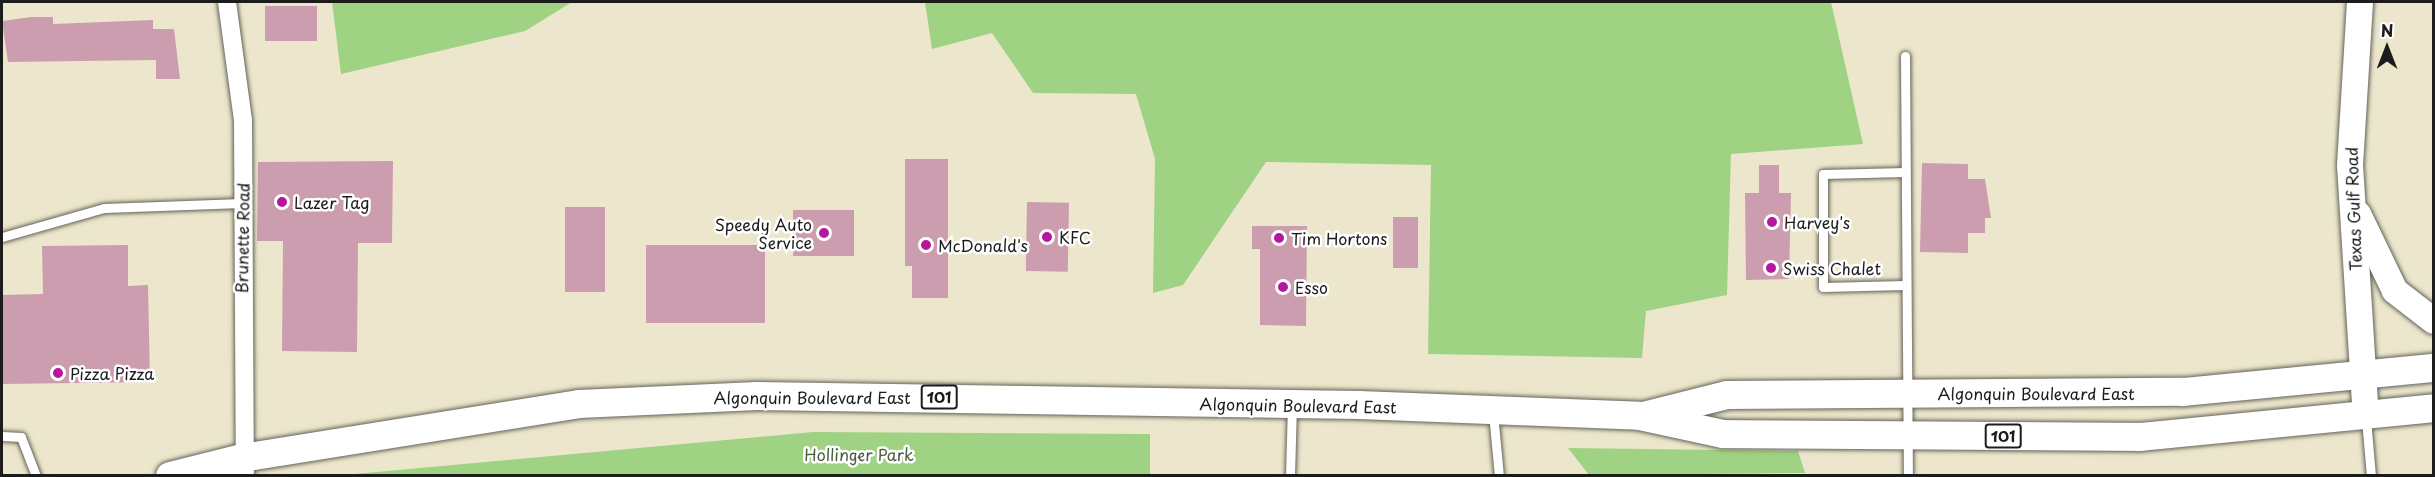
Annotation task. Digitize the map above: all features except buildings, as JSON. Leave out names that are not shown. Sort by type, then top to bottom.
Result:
[{"type":"main road","name":"Texas Gulf Road","points":[[2360,2],[2351,82],[2352,206],[2366,416]]},
{"type":"main road","points":[[2352,206],[2395,291],[2433,321]]},
{"type":"main road","name":"Algonquin Boulevard East","points":[[1640,416],[1728,395],[2183,392],[2362,377],[2433,368]]},
{"type":"main road","name":"Algonquin Boulevard East","points":[[170,476],[244,467],[579,404],[757,396],[1292,404],[1640,416],[1723,434],[2140,437],[2433,408]]},
{"type":"street","name":"Brunette Road","points":[[227,2],[243,120],[244,467]]},
{"type":"lane","points":[[1905,56],[1908,476]]},
{"type":"lane","points":[[1905,172],[1823,174],[1823,287],[1905,285]]},
{"type":"lane","points":[[2,237],[104,208],[242,203]]},
{"type":"lane","points":[[1290,476],[1292,404]]},
{"type":"lane","points":[[1492,411],[1498,476]]},
{"type":"lane","points":[[2366,416],[2371,476]]},
{"type":"lane","points":[[2,436],[21,437],[36,476]]},
{"type":"green space","points":[[332,2],[572,2],[525,31],[341,74]]},
{"type":"green space","points":[[925,2],[1831,2],[1863,144],[1731,154],[1727,295],[1646,311],[1642,358],[1428,354],[1431,165],[1266,162],[1183,285],[1153,293],[1155,159],[1136,94],[1033,93],[992,33],[932,49]]},
{"type":"green space","name":"Hollinger Park","points":[[813,432],[1150,434],[1150,475],[344,475]]},
{"type":"green space","points":[[1568,448],[1798,451],[1805,473],[1589,475]]},
{"type":"place","name":"Lazer Tag","points":[[282,202]]},
{"type":"place","name":"Harvey's","points":[[1772,222]]},
{"type":"place","name":"Speedy Auto Service","points":[[824,233]]},
{"type":"place","name":"KFC","points":[[1047,237]]},
{"type":"place","name":"Tim Hortons","points":[[1279,238]]},
{"type":"place","name":"McDonald's","points":[[926,245]]},
{"type":"place","name":"Swiss Chalet","points":[[1771,268]]},
{"type":"place","name":"Esso","points":[[1283,287]]},
{"type":"place","name":"Pizza Pizza","points":[[58,373]]}]
